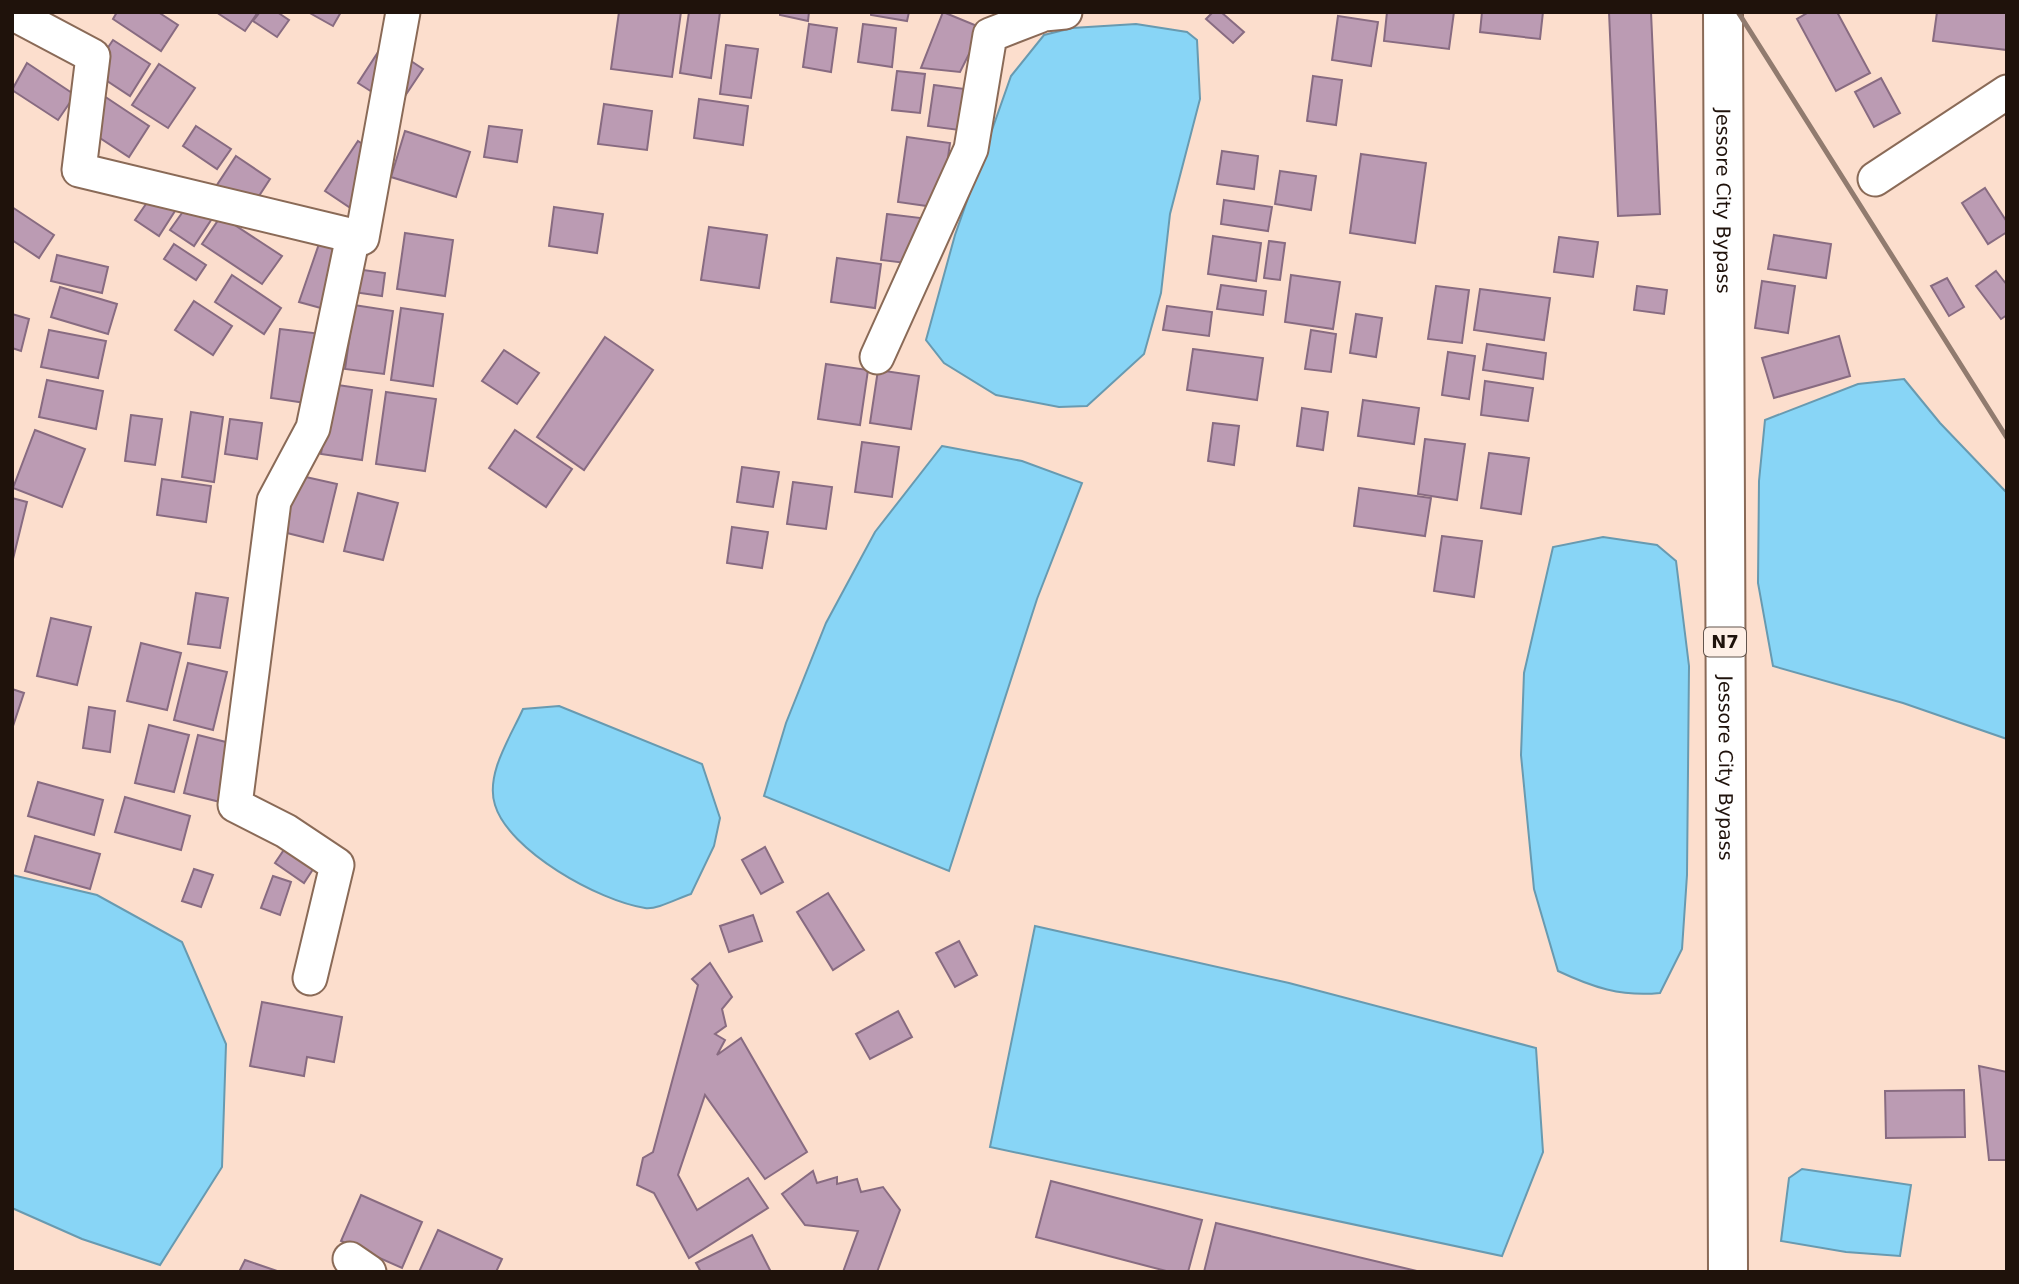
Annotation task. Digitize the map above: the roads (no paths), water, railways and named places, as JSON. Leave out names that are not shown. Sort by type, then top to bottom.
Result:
[{"type":"highway","name":"Jessore City Bypass","points":[[1723,12],[1728,1272]]},
{"type":"street","points":[[12,13],[93,56],[79,170],[362,238],[403,12]]},
{"type":"street","points":[[877,357],[971,149],[990,35],[1044,14],[1065,12]]},
{"type":"street","points":[[1875,179],[2007,92]]},
{"type":"street","points":[[310,978],[337,865],[286,831],[235,805],[274,501],[313,428],[353,236]]},
{"type":"water","points":[[1136,24],[1187,32],[1197,40],[1200,99],[1170,214],[1161,293],[1144,354],[1087,406],[1059,407],[996,395],[944,363],[926,340],[955,235],[1011,76],[1044,35],[1072,28]]},
{"type":"water","points":[[1904,379],[1940,423],[2007,493],[2007,739],[1903,703],[1773,666],[1758,583],[1759,481],[1765,420],[1858,384]]},
{"type":"water","points":[[942,446],[1022,461],[1082,483],[1037,599],[949,871],[764,796],[786,723],[826,623],[875,532]]},
{"type":"water","points":[[1603,537],[1657,545],[1676,561],[1689,666],[1687,875],[1682,949],[1660,993],[1632,994],[1607,990],[1558,971],[1534,889],[1521,755],[1524,673],[1553,547]]},
{"type":"water","points":[[559,706],[702,764],[720,818],[714,846],[691,894],[650,908],[604,895],[536,856],[518,840],[504,822],[495,805],[493,781],[506,743],[523,709]]},
{"type":"water","points":[[12,875],[97,895],[182,942],[226,1044],[222,1167],[160,1265],[82,1239],[12,1208]]},
{"type":"water","points":[[1035,926],[1289,983],[1536,1048],[1543,1152],[1502,1256],[990,1147]]},
{"type":"water","points":[[1802,1169],[1911,1185],[1900,1256],[1846,1252],[1781,1241],[1789,1178]]},
{"type":"railway","points":[[1738,12],[2007,438]]}]
